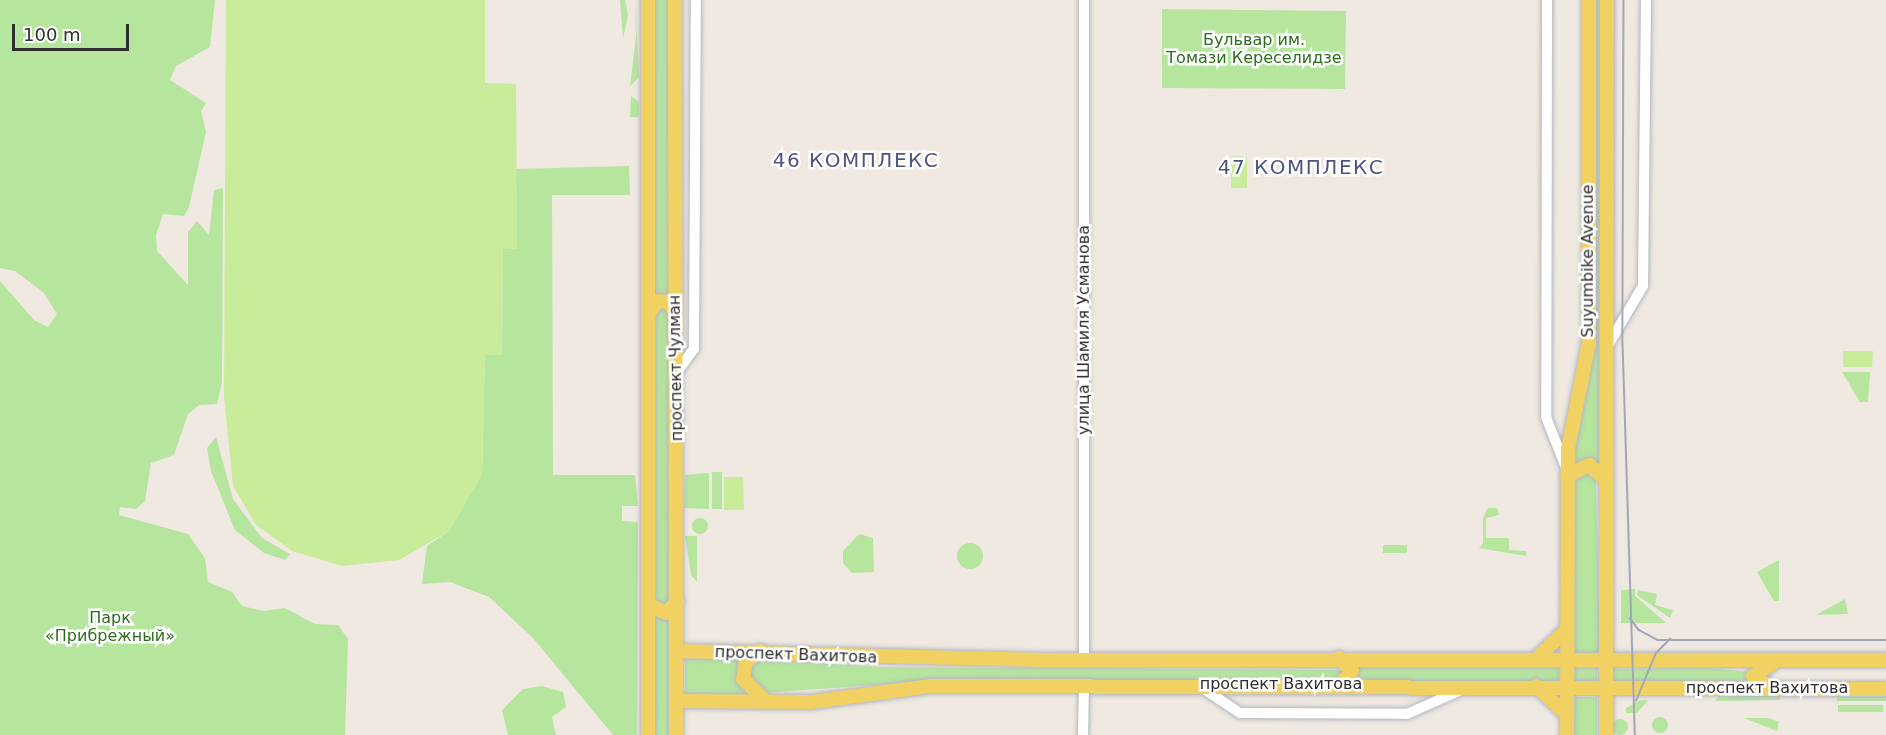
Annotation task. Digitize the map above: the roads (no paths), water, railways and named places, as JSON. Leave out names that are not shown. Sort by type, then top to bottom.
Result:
[{"type":"main road","name":"проспект Чулман","points":[[648,0],[648,735]]},
{"type":"main road","name":"проспект Чулман","points":[[675,0],[676,735]]},
{"type":"main road","name":"Suyumbike Avenue","points":[[1566,735],[1568,686],[1567,473],[1589,342],[1589,0]]},
{"type":"main road","name":"Suyumbike Avenue","points":[[1606,735],[1607,0]]},
{"type":"main road","points":[[648,314],[658,301],[669,302],[675,312]]},
{"type":"main road","points":[[1567,473],[1589,465],[1606,480]]},
{"type":"main road","points":[[648,604],[666,613],[677,602]]},
{"type":"main road","points":[[1536,658],[1567,628]]},
{"type":"main road","points":[[1606,628],[1622,657]]},
{"type":"main road","name":"проспект Вахитова","points":[[677,651],[760,651],[1084,660],[1606,659],[1622,657],[1782,661],[1886,660]]},
{"type":"main road","points":[[760,651],[746,661],[743,679],[766,702]]},
{"type":"main road","points":[[1339,658],[1352,670],[1340,685]]},
{"type":"main road","points":[[1780,688],[1758,683],[1753,676],[1782,661]]},
{"type":"main road","name":"проспект Вахитова","points":[[677,701],[766,702],[838,699],[931,686],[1084,684],[1886,689]]},
{"type":"main road","points":[[1536,686],[1567,715]]},
{"type":"main road","points":[[1606,715],[1623,687]]},
{"type":"street","points":[[677,372],[694,349],[696,0]]},
{"type":"street","name":"улица Шамиля Усманова","points":[[1084,0],[1084,660]]},
{"type":"street","points":[[1547,0],[1546,417],[1567,473]]},
{"type":"street","points":[[1607,347],[1643,286],[1646,0]]},
{"type":"street","points":[[1083,735],[1084,684]]},
{"type":"street","points":[[1196,684],[1240,713],[1396,714],[1407,714],[1470,685]]},
{"type":"tram line","points":[[1624,0],[1623,343],[1635,735]]},
{"type":"tram line","points":[[1630,618],[1639,630],[1658,640],[1886,640]]},
{"type":"tram line","points":[[1636,701],[1656,653],[1670,639]]},
{"type":"district","name":"46 КОМПЛЕКС","points":[[856,160]]},
{"type":"district","name":"47 КОМПЛЕКС","points":[[1301,167]]},
{"type":"park label","name":"Бульвар им. Томази Кереселидзе","points":[[1254,49]]},
{"type":"park label","name":"Парк «Прибрежный»","points":[[110,627]]}]
